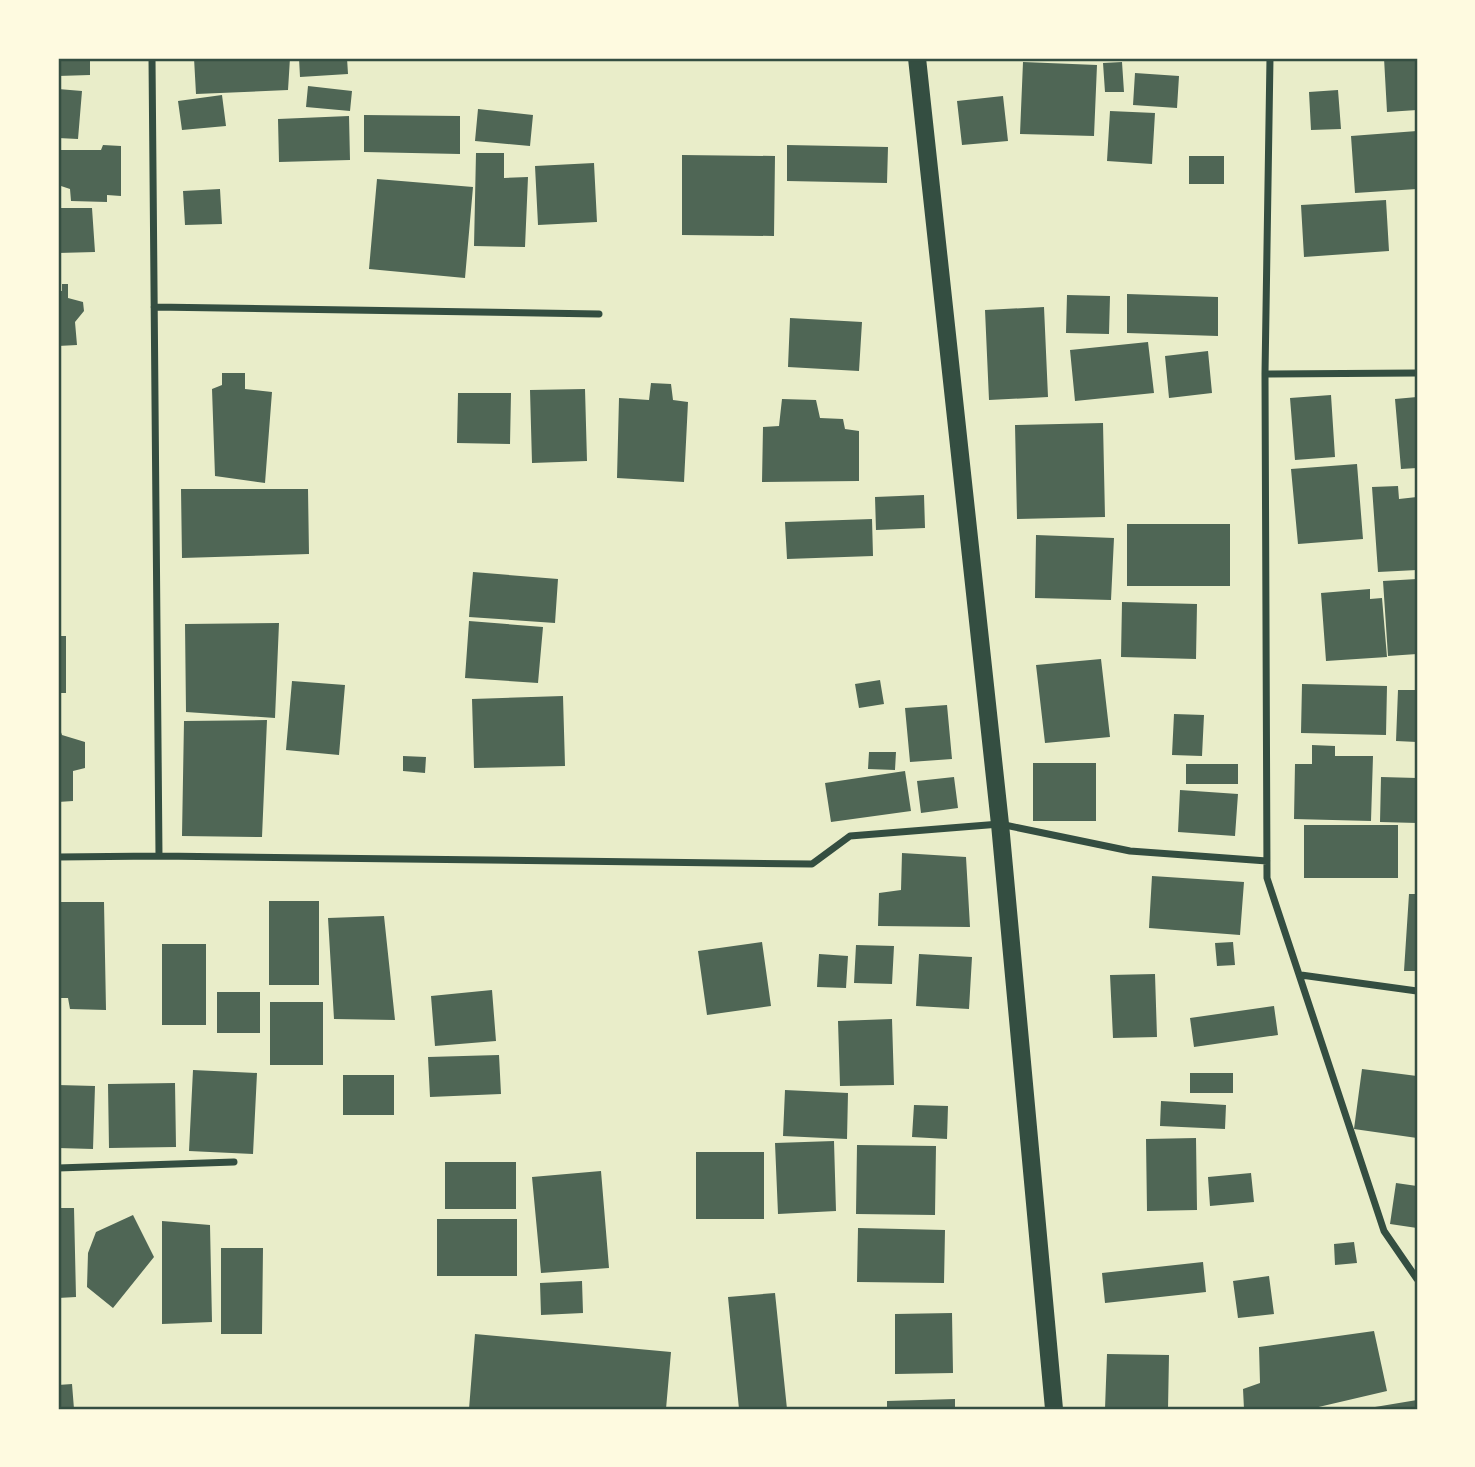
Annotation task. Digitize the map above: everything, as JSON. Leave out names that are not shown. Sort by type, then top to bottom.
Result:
[{"type":"main road","points":[[917,58],[1000,824],[1054,1409]]},
{"type":"street","points":[[152,58],[159,856]]},
{"type":"street","points":[[1270,58],[1265,374],[1267,878],[1384,1231],[1417,1279]]},
{"type":"street","points":[[154,307],[599,314]]},
{"type":"street","points":[[1265,374],[1417,373]]},
{"type":"street","points":[[58,857],[812,864],[850,836],[1000,824],[1130,851],[1267,861]]},
{"type":"street","points":[[1301,975],[1417,991]]},
{"type":"street","points":[[58,1168],[234,1162]]},
{"type":"building","points":[[58,58],[90,58],[90,75],[58,76]]},
{"type":"building","points":[[194,58],[290,58],[288,90],[196,94]]},
{"type":"building","points":[[299,58],[347,58],[348,74],[300,77]]},
{"type":"building","points":[[967,58],[1023,58],[1023,61],[967,61]]},
{"type":"building","points":[[1384,58],[1417,58],[1417,110],[1387,112]]},
{"type":"building","points":[[1023,62],[1097,65],[1094,136],[1020,134]]},
{"type":"building","points":[[1122,62],[1124,92],[1105,92],[1103,63]]},
{"type":"building","points":[[1135,73],[1179,76],[1177,108],[1133,105]]},
{"type":"building","points":[[308,86],[352,91],[350,111],[306,107]]},
{"type":"building","points":[[58,89],[82,91],[78,139],[58,138]]},
{"type":"building","points":[[1338,90],[1341,129],[1311,130],[1309,92]]},
{"type":"building","points":[[222,95],[226,126],[182,130],[178,101]]},
{"type":"building","points":[[1003,96],[1008,141],[962,145],[957,101]]},
{"type":"building","points":[[478,109],[533,115],[530,146],[475,141]]},
{"type":"building","points":[[1110,111],[1155,113],[1152,164],[1107,161]]},
{"type":"building","points":[[364,115],[460,116],[460,154],[364,152]]},
{"type":"building","points":[[349,116],[350,160],[279,162],[278,119]]},
{"type":"building","points":[[1417,131],[1417,189],[1355,193],[1351,136]]},
{"type":"building","points":[[103,145],[121,146],[121,196],[107,195],[107,202],[71,201],[70,189],[58,185],[58,150],[101,150]]},
{"type":"building","points":[[787,145],[888,147],[887,183],[787,181]]},
{"type":"building","points":[[476,153],[504,153],[504,178],[528,177],[525,247],[474,246]]},
{"type":"building","points":[[682,155],[775,156],[774,236],[682,235]]},
{"type":"building","points":[[1189,156],[1224,156],[1224,184],[1189,184]]},
{"type":"building","points":[[594,163],[597,222],[538,225],[535,166]]},
{"type":"building","points":[[377,179],[473,187],[465,278],[369,269]]},
{"type":"building","points":[[220,189],[222,224],[185,225],[183,191]]},
{"type":"building","points":[[1386,200],[1389,251],[1304,257],[1301,205]]},
{"type":"building","points":[[58,208],[92,208],[95,252],[58,253]]},
{"type":"building","points":[[62,284],[68,284],[68,298],[83,302],[84,311],[75,322],[77,345],[58,346],[58,291],[62,291]]},
{"type":"building","points":[[1127,294],[1218,297],[1218,336],[1127,333]]},
{"type":"building","points":[[1067,295],[1110,296],[1109,334],[1066,333]]},
{"type":"building","points":[[1044,307],[1048,397],[989,400],[985,310]]},
{"type":"building","points":[[790,318],[862,322],[859,371],[788,367]]},
{"type":"building","points":[[1148,342],[1154,393],[1075,401],[1070,350]]},
{"type":"building","points":[[1208,351],[1212,393],[1169,398],[1165,356]]},
{"type":"building","points":[[222,373],[245,373],[245,389],[272,392],[265,483],[215,476],[212,389],[222,385]]},
{"type":"building","points":[[651,383],[671,384],[673,400],[688,402],[684,482],[617,478],[619,398],[649,400]]},
{"type":"building","points":[[585,389],[587,461],[532,463],[530,390]]},
{"type":"building","points":[[458,393],[511,393],[510,444],[457,443]]},
{"type":"building","points":[[1331,395],[1335,457],[1295,460],[1290,398]]},
{"type":"building","points":[[1417,397],[1417,468],[1401,469],[1395,399]]},
{"type":"building","points":[[782,399],[816,400],[820,418],[843,419],[845,429],[859,431],[859,481],[762,482],[763,427],[779,426]]},
{"type":"building","points":[[1103,423],[1105,517],[1017,519],[1015,425]]},
{"type":"building","points":[[1357,464],[1363,539],[1298,544],[1291,469]]},
{"type":"building","points":[[1398,486],[1399,499],[1417,497],[1417,570],[1378,572],[1372,487]]},
{"type":"building","points":[[181,489],[308,489],[309,554],[182,558]]},
{"type":"building","points":[[924,495],[925,528],[876,530],[875,497]]},
{"type":"building","points":[[872,519],[873,556],[787,559],[785,522]]},
{"type":"building","points":[[1127,524],[1230,524],[1230,586],[1127,586]]},
{"type":"building","points":[[1036,535],[1114,538],[1111,600],[1035,598]]},
{"type":"building","points":[[473,572],[558,579],[555,623],[469,617]]},
{"type":"building","points":[[1417,579],[1417,654],[1388,656],[1383,581]]},
{"type":"building","points":[[1370,589],[1370,599],[1382,598],[1387,657],[1326,661],[1321,593]]},
{"type":"building","points":[[1122,602],[1197,604],[1196,659],[1121,657]]},
{"type":"building","points":[[469,621],[543,627],[538,683],[465,678]]},
{"type":"building","points":[[279,623],[275,718],[186,712],[185,624]]},
{"type":"building","points":[[58,636],[66,636],[66,693],[58,693]]},
{"type":"building","points":[[1101,659],[1110,737],[1045,743],[1036,665]]},
{"type":"building","points":[[880,680],[884,704],[859,708],[855,684]]},
{"type":"building","points":[[292,681],[345,685],[339,755],[286,750]]},
{"type":"building","points":[[1302,684],[1387,686],[1386,735],[1301,733]]},
{"type":"building","points":[[1398,690],[1417,690],[1417,742],[1396,741]]},
{"type":"building","points":[[563,696],[565,766],[474,768],[472,699]]},
{"type":"building","points":[[947,705],[952,759],[910,762],[905,708]]},
{"type":"building","points":[[1174,714],[1204,715],[1202,756],[1172,755]]},
{"type":"building","points":[[267,720],[262,837],[182,836],[184,721]]},
{"type":"building","points":[[58,724],[62,735],[85,742],[85,768],[73,771],[73,801],[58,802]]},
{"type":"building","points":[[1312,745],[1335,746],[1335,756],[1373,756],[1371,821],[1294,819],[1295,764],[1312,764]]},
{"type":"building","points":[[869,752],[896,752],[895,770],[868,769]]},
{"type":"building","points":[[403,756],[426,757],[425,773],[403,771]]},
{"type":"building","points":[[1033,763],[1096,763],[1096,821],[1033,821]]},
{"type":"building","points":[[1186,764],[1238,764],[1238,784],[1186,784]]},
{"type":"building","points":[[905,771],[911,811],[831,822],[825,783]]},
{"type":"building","points":[[954,777],[958,808],[921,813],[917,781]]},
{"type":"building","points":[[1381,777],[1417,778],[1417,823],[1380,822]]},
{"type":"building","points":[[1180,790],[1238,794],[1235,836],[1178,832]]},
{"type":"building","points":[[1304,825],[1398,825],[1398,878],[1304,878]]},
{"type":"building","points":[[902,853],[966,857],[970,927],[878,926],[879,893],[901,890]]},
{"type":"building","points":[[1152,876],[1244,882],[1240,935],[1149,928]]},
{"type":"building","points":[[1409,894],[1417,894],[1417,971],[1404,971]]},
{"type":"building","points":[[269,901],[319,901],[319,985],[269,985]]},
{"type":"building","points":[[58,902],[104,902],[106,1010],[70,1009],[68,998],[58,998]]},
{"type":"building","points":[[384,916],[395,1020],[334,1019],[328,918]]},
{"type":"building","points":[[762,942],[771,1006],[707,1015],[698,951]]},
{"type":"building","points":[[1233,942],[1235,965],[1217,966],[1215,943]]},
{"type":"building","points":[[162,944],[206,944],[206,1025],[162,1025]]},
{"type":"building","points":[[856,945],[894,946],[892,984],[854,983]]},
{"type":"building","points":[[819,954],[848,956],[846,988],[817,987]]},
{"type":"building","points":[[919,954],[972,957],[969,1009],[916,1006]]},
{"type":"building","points":[[1155,974],[1157,1037],[1113,1038],[1110,975]]},
{"type":"building","points":[[492,990],[496,1041],[435,1046],[431,996]]},
{"type":"building","points":[[217,992],[260,992],[260,1033],[217,1033]]},
{"type":"building","points":[[270,1002],[323,1002],[323,1065],[270,1065]]},
{"type":"building","points":[[1274,1006],[1278,1035],[1194,1047],[1190,1018]]},
{"type":"building","points":[[892,1019],[894,1085],[840,1086],[838,1021]]},
{"type":"building","points":[[499,1055],[501,1094],[430,1097],[428,1057]]},
{"type":"building","points":[[1362,1069],[1417,1076],[1417,1138],[1354,1129]]},
{"type":"building","points":[[193,1070],[257,1073],[253,1154],[189,1151]]},
{"type":"building","points":[[1190,1073],[1233,1073],[1233,1093],[1190,1093]]},
{"type":"building","points":[[343,1075],[394,1075],[394,1115],[343,1115]]},
{"type":"building","points":[[175,1083],[176,1147],[109,1148],[108,1084]]},
{"type":"building","points":[[58,1085],[95,1086],[93,1149],[58,1148]]},
{"type":"building","points":[[785,1090],[848,1093],[847,1139],[783,1136]]},
{"type":"building","points":[[1161,1101],[1226,1105],[1225,1129],[1160,1126]]},
{"type":"building","points":[[914,1105],[948,1106],[947,1139],[912,1137]]},
{"type":"building","points":[[1196,1138],[1197,1210],[1147,1211],[1146,1139]]},
{"type":"building","points":[[834,1141],[836,1211],[778,1214],[775,1143]]},
{"type":"building","points":[[857,1145],[936,1146],[935,1215],[856,1214]]},
{"type":"building","points":[[696,1152],[764,1152],[764,1219],[696,1219]]},
{"type":"building","points":[[445,1162],[516,1162],[516,1209],[445,1209]]},
{"type":"building","points":[[601,1171],[609,1268],[541,1273],[532,1177]]},
{"type":"building","points":[[1251,1173],[1254,1202],[1210,1206],[1208,1177]]},
{"type":"building","points":[[1396,1183],[1417,1186],[1417,1228],[1390,1224]]},
{"type":"building","points":[[58,1208],[74,1208],[76,1297],[58,1298]]},
{"type":"building","points":[[133,1215],[154,1257],[113,1308],[87,1287],[88,1253],[96,1232]]},
{"type":"building","points":[[437,1219],[517,1219],[517,1276],[437,1276]]},
{"type":"building","points":[[162,1221],[210,1225],[212,1322],[162,1324]]},
{"type":"building","points":[[858,1228],[945,1230],[944,1283],[857,1282]]},
{"type":"building","points":[[1354,1242],[1357,1263],[1335,1265],[1334,1244]]},
{"type":"building","points":[[221,1248],[263,1248],[262,1334],[221,1334]]},
{"type":"building","points":[[1203,1262],[1206,1292],[1105,1303],[1102,1273]]},
{"type":"building","points":[[1269,1276],[1274,1314],[1238,1318],[1233,1281]]},
{"type":"building","points":[[582,1281],[583,1313],[541,1315],[540,1283]]},
{"type":"building","points":[[775,1293],[787,1409],[739,1409],[728,1297]]},
{"type":"building","points":[[952,1313],[953,1373],[895,1374],[895,1314]]},
{"type":"building","points":[[1374,1331],[1387,1391],[1310,1409],[1244,1409],[1243,1389],[1260,1383],[1259,1347]]},
{"type":"building","points":[[475,1334],[671,1352],[666,1409],[469,1409]]},
{"type":"building","points":[[1107,1354],[1169,1355],[1168,1409],[1105,1409]]},
{"type":"building","points":[[72,1384],[74,1409],[58,1409],[58,1385]]},
{"type":"building","points":[[955,1399],[955,1409],[887,1409],[887,1401]]},
{"type":"building","points":[[1417,1400],[1417,1409],[1369,1409],[1369,1408]]}]
